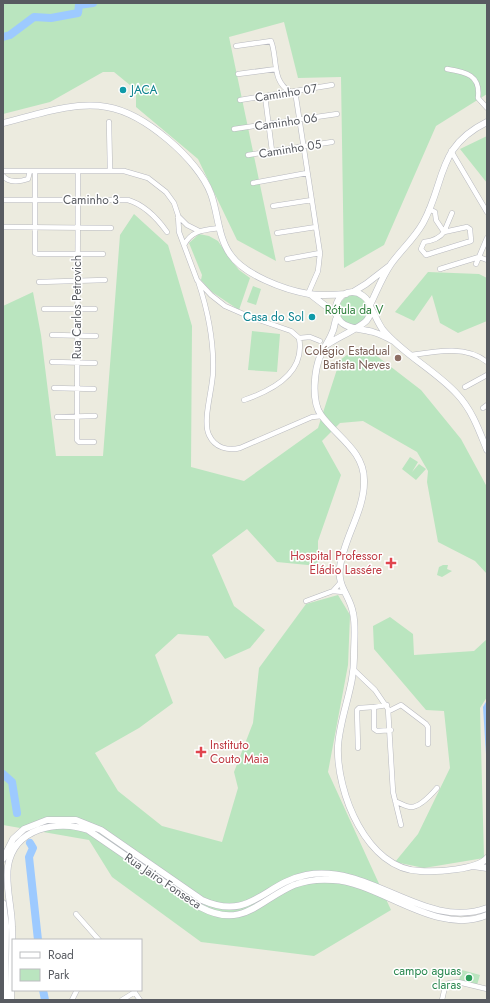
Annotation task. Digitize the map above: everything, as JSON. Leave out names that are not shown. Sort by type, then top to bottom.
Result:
[{"type":"main road","points":[[3,123],[78,107],[107,107],[133,116],[176,147],[197,168],[210,192],[229,253],[246,270],[266,280],[309,294],[337,315],[346,325],[372,332],[395,342]]},
{"type":"main road","points":[[326,345],[367,321],[371,307],[391,265],[417,233],[430,209],[444,166],[451,151],[463,137],[487,122]]},
{"type":"main road","points":[[391,265],[366,284],[338,300],[337,315],[326,345],[320,355],[317,369],[316,397],[320,413],[355,451],[364,476],[364,492],[340,564],[340,582],[353,614],[354,670],[339,740],[338,765],[345,796],[363,832],[374,848],[393,863],[410,870],[436,871],[471,866],[484,861],[487,858]]},
{"type":"main road","points":[[309,294],[349,293],[364,295],[381,327],[395,342],[430,368],[463,401],[472,416],[487,450]]},
{"type":"main road","name":"Rua Jairo Fonseca","points":[[3,859],[10,843],[24,830],[47,820],[76,820],[101,830],[202,900],[218,906],[234,907],[245,905],[293,879],[306,875],[329,874],[357,878],[437,910],[466,912],[487,908]]},
{"type":"main road","name":"Rua Jairo Fonseca","points":[[13,939],[8,865],[14,850],[24,838],[37,830],[50,826],[70,826],[88,830],[200,907],[218,913],[236,914],[248,912],[294,885],[306,881],[323,879],[348,882],[436,916],[468,919],[487,915]]},
{"type":"main road","points":[[471,866],[487,868]]},
{"type":"main road","points":[[3,903],[6,926],[5,1000]]},
{"type":"main road","name":"Rua Jairo Fonseca","points":[[11,1000],[12,971]]},
{"type":"street","points":[[236,46],[266,41],[272,42],[276,68],[281,84],[293,92],[299,120],[320,253],[318,271],[309,294]]},
{"type":"street","points":[[238,74],[276,68]]},
{"type":"street","points":[[447,69],[464,72],[473,77],[479,88],[478,98],[487,108]]},
{"type":"street","name":"Caminho 07","points":[[240,100],[332,86]]},
{"type":"street","points":[[265,96],[272,152]]},
{"type":"street","name":"Caminho 06","points":[[234,129],[337,114]]},
{"type":"street","points":[[109,122],[110,170]]},
{"type":"street","name":"Caminho 05","points":[[248,155],[332,142]]},
{"type":"street","points":[[451,151],[485,204],[487,212]]},
{"type":"street","name":"Rua Carlos Petrovich","points":[[78,170],[76,335],[78,389],[77,440],[79,442],[94,442]]},
{"type":"street","points":[[3,171],[110,170],[139,174],[153,181],[170,198],[178,215],[187,225],[199,231]]},
{"type":"street","points":[[3,176],[8,180],[22,181],[28,178],[32,171]]},
{"type":"street","points":[[32,171],[35,200],[35,253],[103,254]]},
{"type":"street","points":[[253,183],[307,173]]},
{"type":"street","name":"Caminho 3","points":[[3,200],[124,200],[134,202],[153,215],[167,232]]},
{"type":"street","points":[[273,206],[312,200]]},
{"type":"street","points":[[430,209],[435,212],[436,220],[444,232]]},
{"type":"street","points":[[444,232],[467,227],[471,231],[471,241],[430,255],[424,254],[421,246],[424,242],[436,239],[444,232],[452,212]]},
{"type":"street","points":[[178,215],[178,227],[208,314],[213,345],[213,372],[207,426],[209,435],[213,441],[219,446],[229,449],[240,448],[320,413]]},
{"type":"street","points":[[3,227],[111,228]]},
{"type":"street","points":[[277,233],[316,227]]},
{"type":"street","points":[[184,245],[189,237],[199,231],[220,228]]},
{"type":"street","points":[[476,264],[487,238]]},
{"type":"street","points":[[287,259],[320,253]]},
{"type":"street","points":[[440,269],[479,257],[487,260]]},
{"type":"street","points":[[40,282],[105,280]]},
{"type":"street","points":[[197,280],[211,295],[225,306],[248,316],[291,331],[299,338],[310,337],[320,341]]},
{"type":"street","points":[[44,309],[95,309]]},
{"type":"street","points":[[52,335],[96,336]]},
{"type":"street","points":[[244,400],[277,386],[289,375],[298,356],[299,338]]},
{"type":"street","points":[[412,355],[437,352],[466,352],[475,354],[487,362]]},
{"type":"street","points":[[52,362],[95,363]]},
{"type":"street","points":[[465,387],[487,374]]},
{"type":"street","points":[[54,388],[94,389]]},
{"type":"street","points":[[57,416],[95,416]]},
{"type":"street","points":[[333,592],[340,582]]},
{"type":"street","points":[[306,601],[333,592],[344,592]]},
{"type":"street","points":[[354,670],[387,705],[389,711],[395,802],[401,825]]},
{"type":"street","points":[[358,748],[357,710],[359,708],[387,705]]},
{"type":"street","points":[[389,711],[401,706],[426,724],[428,744]]},
{"type":"street","points":[[374,707],[374,730],[391,730]]},
{"type":"street","points":[[395,802],[409,807],[416,806],[431,795],[437,788]]},
{"type":"street","points":[[76,914],[98,939]]},
{"type":"street","points":[[442,1000],[445,987],[449,983],[458,982],[487,989]]},
{"type":"street","points":[[72,1000],[76,991]]},
{"type":"street","points":[[122,1000],[134,991],[140,1000]]},
{"type":"green space","points":[[3,3],[487,3],[487,94],[436,126],[384,245],[344,268],[341,77],[298,78],[284,22],[229,37],[276,261],[237,240],[198,159],[136,107],[136,90],[114,72],[103,72],[50,102],[3,114]]},
{"type":"green space","points":[[487,136],[487,183],[460,149]]},
{"type":"green space","points":[[134,214],[168,245],[192,326],[191,467],[244,481],[318,428],[340,360],[354,350],[373,353],[421,390],[461,439],[487,487],[487,574],[475,561],[438,542],[427,482],[428,471],[417,452],[363,421],[340,423],[322,441],[341,475],[318,541],[318,566],[277,562],[247,529],[212,555],[234,606],[265,630],[250,648],[225,659],[208,636],[178,634],[155,655],[173,703],[139,728],[95,753],[118,791],[162,826],[222,842],[238,788],[234,772],[253,723],[259,668],[306,604],[338,595],[350,615],[348,665],[328,772],[391,910],[314,956],[201,942],[112,877],[89,840],[3,825],[3,306],[33,292],[41,335],[56,456],[103,456],[120,235]]},
{"type":"green space","points":[[199,234],[209,236],[218,241],[239,270],[250,278],[239,310],[212,292],[201,280],[202,275],[189,243]]},
{"type":"green space","points":[[428,272],[479,274],[487,278],[487,321],[458,333],[440,323],[432,295],[414,321],[395,312]]},
{"type":"green space","points":[[253,286],[261,289],[256,305],[247,302]]},
{"type":"green space","name":"Rótula da V","points":[[354,295],[360,296],[368,304],[368,316],[360,324],[354,325],[348,324],[340,316],[339,310],[340,304],[348,296]]},
{"type":"green space","points":[[252,331],[280,334],[277,372],[248,370]]},
{"type":"green space","points":[[410,457],[418,462],[412,472],[419,464],[426,469],[416,480],[402,469]]},
{"type":"green space","points":[[448,565],[447,569],[452,571],[442,577],[437,575],[439,567]]},
{"type":"green space","points":[[390,617],[413,634],[414,655],[474,651],[487,639],[487,697],[480,708],[484,858],[424,868],[395,862],[418,834],[450,768],[444,711],[426,710],[374,649],[373,626]]},
{"type":"green space","name":"campo aguas claras","points":[[462,970],[480,975],[477,985],[459,980]]},
{"type":"water","points":[[487,700],[487,770],[483,707]]},
{"type":"waterway","points":[[3,37],[10,35],[34,17],[51,18],[78,13],[79,5],[93,3]]},
{"type":"waterway","points":[[3,774],[12,782],[17,813]]},
{"type":"waterway","points":[[30,843],[33,848],[29,857],[38,939]]},
{"type":"waterway","points":[[43,991],[45,1000]]},
{"type":"place","name":"JACA","points":[[123,90]]},
{"type":"place","name":"Casa do Sol","points":[[312,317]]},
{"type":"place","name":"Colégio Estadual Batista Neves","points":[[398,358]]},
{"type":"place","name":"Hospital Professor Eládio Lassére","points":[[391,563]]},
{"type":"place","name":"Instituto Couto Maia","points":[[201,752]]},
{"type":"place","name":"campo aguas claras","points":[[469,978]]}]
